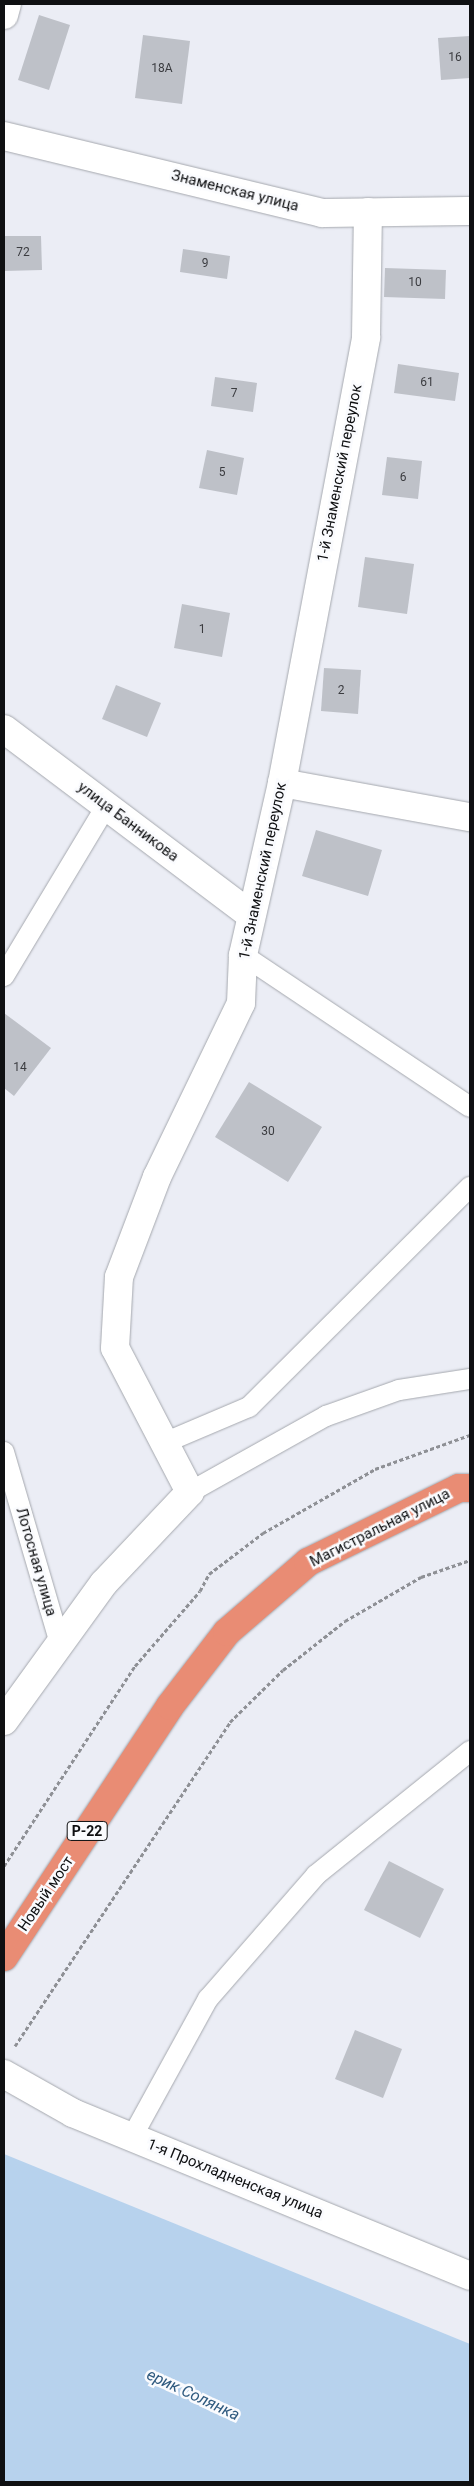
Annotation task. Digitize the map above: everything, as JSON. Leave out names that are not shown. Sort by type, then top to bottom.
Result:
[{"type":"highway","name":"Магистральная улица","points":[[170,1706],[227,1632],[308,1562],[459,1488],[470,1488]]},
{"type":"highway","name":"Новый мост","points":[[4,1957],[170,1706]]},
{"type":"street","points":[[4,14],[7,4]]},
{"type":"street","name":"Знаменская улица","points":[[4,136],[322,213],[470,211]]},
{"type":"street","name":"1-й Знаменский переулок","points":[[190,1492],[115,1348],[119,1277],[157,1177],[241,1003],[243,955],[282,783],[366,336],[368,212]]},
{"type":"street","name":"улица Банникова","points":[[4,729],[251,915]]},
{"type":"street","points":[[282,783],[470,817]]},
{"type":"street","points":[[4,1721],[104,1584],[190,1492]]},
{"type":"street","name":"1-я Прохладненская улица","points":[[4,2074],[73,2113],[470,2276]]},
{"type":"lane","points":[[4,976],[106,806]]},
{"type":"lane","points":[[243,955],[470,1107]]},
{"type":"lane","points":[[164,1443],[250,1407],[470,1187]]},
{"type":"lane","points":[[190,1492],[326,1416],[399,1390],[470,1379]]},
{"type":"lane","name":"Лотосная улица","points":[[4,1452],[60,1644]]},
{"type":"lane","points":[[132,2137],[208,1999],[316,1875],[470,1751]]},
{"type":"path","points":[[14,2049],[230,1722],[283,1670],[345,1621],[421,1577],[470,1560]]},
{"type":"water","name":"ерик Солянка","points":[[4,2154],[470,2344],[470,2482],[4,2482]]},
{"type":"building","points":[[39,15],[70,25],[49,90],[18,80]]},
{"type":"building","points":[[143,35],[190,41],[182,104],[135,98]]},
{"type":"building","points":[[470,36],[470,78],[441,80],[438,38]]},
{"type":"building","points":[[4,236],[41,236],[42,270],[4,271]]},
{"type":"building","points":[[183,249],[230,256],[227,279],[180,272]]},
{"type":"building","points":[[385,268],[446,270],[445,299],[384,297]]},
{"type":"building","points":[[398,364],[459,373],[455,401],[394,393]]},
{"type":"building","points":[[215,377],[257,383],[253,412],[211,406]]},
{"type":"building","points":[[207,450],[244,458],[237,495],[199,488]]},
{"type":"building","points":[[387,457],[422,461],[418,499],[382,495]]},
{"type":"building","points":[[365,557],[414,564],[407,614],[358,607]]},
{"type":"building","points":[[182,604],[230,613],[222,657],[174,648]]},
{"type":"building","points":[[324,668],[361,670],[358,714],[321,711]]},
{"type":"building","points":[[116,685],[161,703],[147,737],[102,719]]},
{"type":"building","points":[[316,830],[382,850],[368,896],[302,876]]},
{"type":"building","points":[[4,1013],[51,1048],[14,1096],[4,1088]]},
{"type":"building","points":[[249,1082],[322,1127],[288,1182],[215,1137]]},
{"type":"building","points":[[389,1861],[444,1889],[420,1938],[364,1910]]},
{"type":"building","points":[[355,2030],[402,2049],[383,2098],[335,2079]]}]
